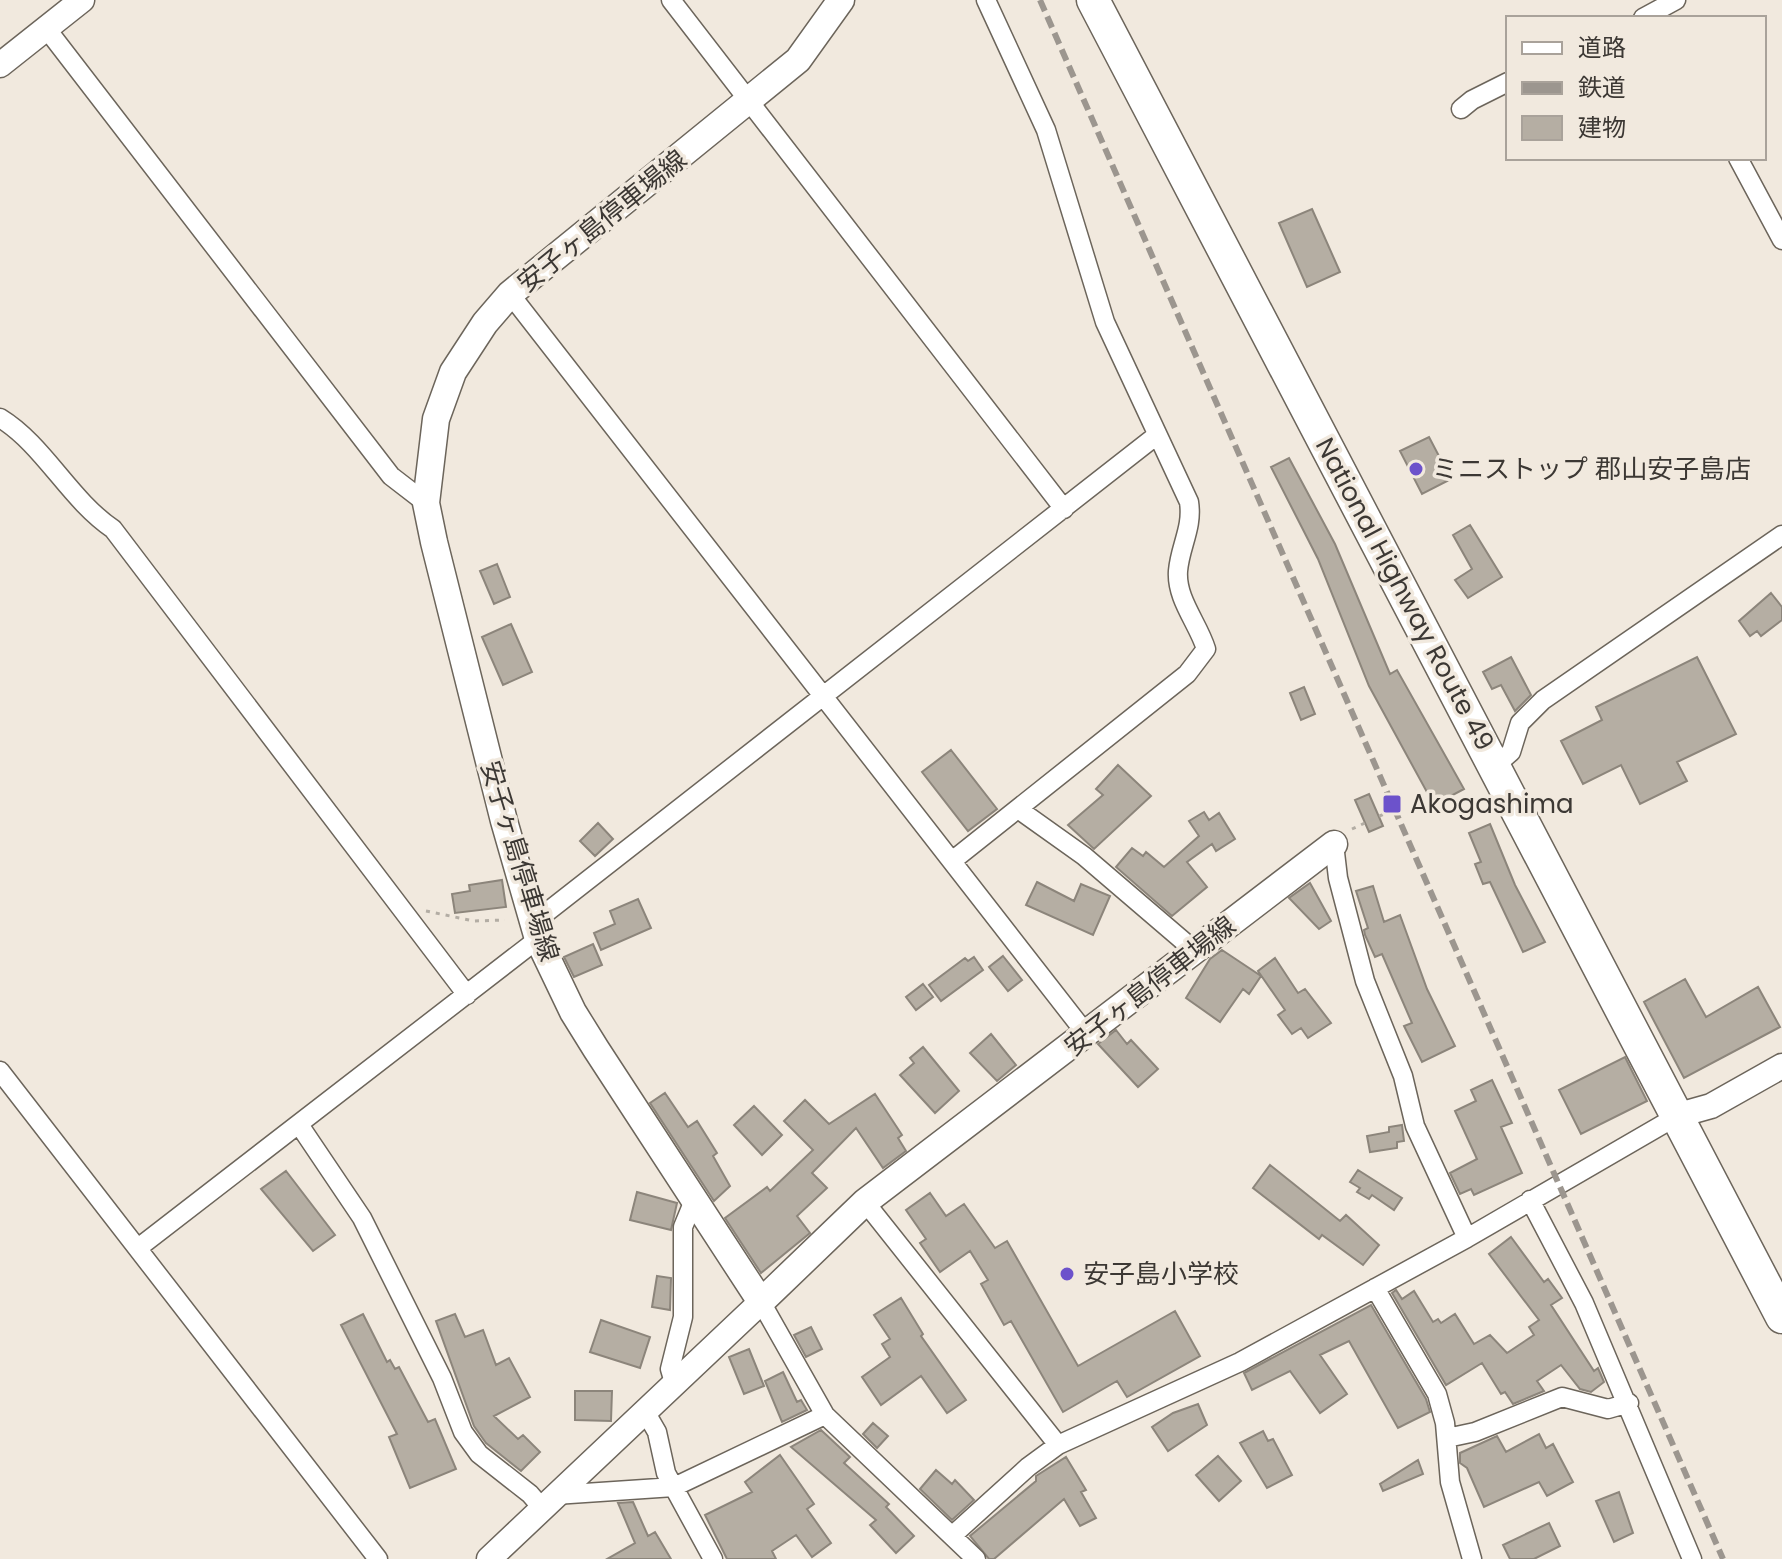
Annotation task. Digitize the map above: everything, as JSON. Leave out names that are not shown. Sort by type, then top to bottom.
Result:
[{"type":"highway","name":"National Highway Route 49","points":[[1093,0],[1496,765],[1782,1317]]},
{"type":"main road","name":"安子ヶ島停車場線","points":[[841,0],[798,60],[510,294],[468,346],[444,393],[431,439],[426,503],[468,683],[536,931],[573,1012],[761,1302],[865,1202],[1334,844]]},
{"type":"street","points":[[0,65],[82,0]]},
{"type":"street","points":[[671,0],[1064,509]]},
{"type":"street","points":[[952,861],[1187,674],[1206,649],[1179,585],[1180,560],[1190,526],[1189,502],[1100,310],[1046,130],[986,0]]},
{"type":"street","points":[[1655,15],[1676,0]]},
{"type":"street","points":[[46,28],[391,476],[426,503]]},
{"type":"street","points":[[1461,109],[1506,83]]},
{"type":"street","points":[[1739,160],[1782,240]]},
{"type":"street","points":[[510,294],[1087,1035]]},
{"type":"street","points":[[0,418],[15,429],[80,503],[113,529],[467,995]]},
{"type":"street","points":[[138,1248],[467,995],[536,931],[823,696],[1157,435]]},
{"type":"street","points":[[1496,765],[1511,752],[1520,723],[1543,700],[1782,535]]},
{"type":"street","points":[[1018,809],[1084,856],[1195,951]]},
{"type":"street","points":[[1334,844],[1338,878],[1365,981],[1403,1076],[1415,1126],[1467,1238]]},
{"type":"street","points":[[953,1535],[1028,1467],[1058,1445],[1240,1362],[1467,1238],[1679,1115],[1711,1106],[1782,1066]]},
{"type":"street","points":[[0,1071],[378,1559]]},
{"type":"street","points":[[300,1126],[362,1218],[442,1378],[463,1432],[479,1454],[530,1494],[549,1502],[674,1487],[825,1415]]},
{"type":"street","points":[[675,1386],[670,1369],[683,1317],[683,1227],[695,1198]]},
{"type":"street","points":[[1530,1200],[1584,1303],[1629,1403],[1692,1559]]},
{"type":"street","points":[[865,1202],[1058,1445]]},
{"type":"street","points":[[1375,1288],[1437,1394],[1447,1438],[1450,1482],[1472,1559]]},
{"type":"street","points":[[489,1559],[761,1302],[825,1415],[976,1559]]},
{"type":"street","points":[[1447,1438],[1475,1432],[1562,1397],[1608,1409],[1629,1403]]},
{"type":"street","points":[[646,1413],[657,1432],[660,1456],[674,1487],[713,1559]]},
{"type":"path","points":[[1334,844],[1345,833],[1386,813]]},
{"type":"path","points":[[408,917],[424,910],[474,921],[505,920]]},
{"type":"building","points":[[1312,209],[1340,272],[1307,287],[1279,223]]},
{"type":"building","points":[[1429,437],[1451,479],[1422,494],[1400,451]]},
{"type":"building","points":[[1289,458],[1335,544],[1390,674],[1397,670],[1464,789],[1434,805],[1369,686],[1318,559],[1271,467]]},
{"type":"building","points":[[1470,525],[1502,577],[1468,598],[1455,580],[1472,569],[1453,535]]},
{"type":"building","points":[[497,564],[510,597],[494,604],[480,571]]},
{"type":"building","points":[[1771,593],[1782,607],[1782,620],[1761,636],[1757,631],[1750,636],[1739,621]]},
{"type":"building","points":[[511,624],[532,672],[503,685],[482,637]]},
{"type":"building","points":[[1511,657],[1531,695],[1515,711],[1501,685],[1492,689],[1483,672]]},
{"type":"building","points":[[1697,657],[1736,734],[1677,762],[1687,781],[1640,804],[1621,765],[1583,784],[1561,741],[1602,720],[1596,707]]},
{"type":"building","points":[[1304,687],[1315,714],[1301,720],[1290,693]]},
{"type":"building","points":[[951,750],[997,809],[968,831],[922,772]]},
{"type":"building","points":[[1118,765],[1151,796],[1094,849],[1068,825],[1103,795],[1096,789]]},
{"type":"building","points":[[1369,794],[1383,826],[1369,832],[1355,800]]},
{"type":"building","points":[[1204,812],[1209,820],[1219,813],[1235,839],[1216,851],[1212,844],[1187,862],[1207,887],[1172,916],[1116,867],[1132,848],[1143,856],[1146,852],[1164,867],[1199,836],[1189,821]]},
{"type":"building","points":[[598,823],[613,839],[595,856],[580,841]]},
{"type":"building","points":[[1490,824],[1515,885],[1545,942],[1523,952],[1490,882],[1483,884],[1475,864],[1481,862],[1469,833]]},
{"type":"building","points":[[502,880],[506,907],[455,913],[452,894],[470,891],[469,885]]},
{"type":"building","points":[[1037,882],[1074,901],[1081,884],[1110,896],[1093,935],[1026,905]]},
{"type":"building","points":[[1310,883],[1331,921],[1319,929],[1289,898]]},
{"type":"building","points":[[1373,886],[1384,922],[1400,915],[1427,989],[1455,1046],[1422,1062],[1404,1026],[1412,1023],[1382,954],[1375,957],[1365,935],[1364,930],[1368,928],[1356,891]]},
{"type":"building","points":[[638,899],[651,928],[601,950],[594,933],[615,924],[610,911]]},
{"type":"building","points":[[593,944],[602,965],[574,977],[564,957]]},
{"type":"building","points":[[1222,950],[1261,976],[1249,994],[1243,989],[1220,1022],[1186,998],[1210,959]]},
{"type":"building","points":[[1003,956],[1022,980],[1008,991],[989,967]]},
{"type":"building","points":[[974,957],[983,970],[941,1001],[929,985],[965,958],[968,961]]},
{"type":"building","points":[[1275,958],[1298,993],[1305,989],[1331,1023],[1308,1038],[1301,1028],[1292,1034],[1278,1015],[1285,1010],[1258,971]]},
{"type":"building","points":[[1685,979],[1706,1017],[1758,987],[1780,1027],[1684,1078],[1644,1002]]},
{"type":"building","points":[[923,984],[933,997],[916,1010],[906,997]]},
{"type":"building","points":[[1116,1030],[1127,1044],[1131,1040],[1158,1069],[1138,1087],[1098,1044]]},
{"type":"building","points":[[991,1034],[1016,1065],[997,1081],[970,1053]]},
{"type":"building","points":[[923,1047],[959,1091],[935,1113],[900,1075],[914,1063],[910,1058]]},
{"type":"building","points":[[1625,1057],[1647,1101],[1581,1134],[1559,1090]]},
{"type":"building","points":[[1492,1080],[1512,1123],[1501,1127],[1522,1173],[1474,1195],[1471,1189],[1460,1194],[1450,1173],[1477,1159],[1455,1111],[1476,1101],[1471,1090]]},
{"type":"building","points":[[665,1093],[688,1127],[697,1121],[717,1153],[713,1156],[730,1186],[714,1201],[650,1103]]},
{"type":"building","points":[[875,1094],[902,1135],[898,1138],[906,1151],[883,1168],[856,1128],[812,1173],[827,1188],[797,1216],[810,1233],[761,1273],[725,1218],[767,1187],[770,1191],[813,1150],[784,1121],[805,1100],[829,1124]]},
{"type":"building","points":[[754,1106],[782,1135],[762,1155],[734,1125]]},
{"type":"building","points":[[1402,1125],[1404,1141],[1397,1142],[1397,1148],[1370,1152],[1367,1136],[1389,1132],[1389,1127]]},
{"type":"building","points":[[1270,1165],[1340,1221],[1346,1215],[1379,1245],[1363,1265],[1322,1235],[1319,1239],[1253,1188]]},
{"type":"building","points":[[1358,1170],[1402,1198],[1394,1210],[1372,1195],[1369,1199],[1357,1192],[1360,1188],[1350,1182]]},
{"type":"building","points":[[286,1171],[335,1235],[313,1251],[261,1189]]},
{"type":"building","points":[[637,1192],[677,1203],[671,1230],[630,1220]]},
{"type":"building","points":[[930,1193],[946,1216],[964,1204],[995,1248],[1007,1241],[1078,1366],[1175,1311],[1200,1356],[1127,1397],[1117,1381],[1063,1412],[1011,1321],[1004,1325],[981,1284],[988,1280],[970,1251],[940,1272],[920,1243],[926,1239],[906,1210]]},
{"type":"building","points":[[1511,1237],[1544,1282],[1548,1279],[1562,1298],[1551,1305],[1594,1371],[1598,1368],[1604,1382],[1591,1392],[1580,1389],[1561,1365],[1537,1381],[1544,1391],[1513,1404],[1505,1392],[1501,1394],[1482,1363],[1446,1385],[1392,1293],[1396,1290],[1402,1299],[1414,1291],[1433,1322],[1438,1319],[1441,1323],[1455,1314],[1474,1344],[1490,1335],[1507,1353],[1534,1335],[1529,1327],[1539,1320],[1489,1254]]},
{"type":"building","points":[[657,1276],[671,1278],[670,1310],[652,1307]]},
{"type":"building","points":[[901,1298],[923,1334],[921,1336],[966,1400],[947,1413],[921,1376],[881,1405],[862,1377],[890,1357],[882,1344],[890,1339],[874,1315]]},
{"type":"building","points":[[1371,1305],[1426,1399],[1430,1412],[1398,1428],[1349,1341],[1320,1355],[1347,1394],[1320,1413],[1290,1371],[1252,1390],[1244,1373]]},
{"type":"building","points":[[363,1314],[387,1362],[390,1360],[395,1369],[399,1367],[428,1422],[435,1419],[456,1469],[410,1488],[389,1437],[397,1434],[341,1325]]},
{"type":"building","points":[[455,1314],[465,1337],[483,1330],[496,1365],[509,1358],[530,1397],[494,1416],[518,1439],[523,1435],[540,1452],[521,1471],[486,1443],[474,1426],[436,1321]]},
{"type":"building","points":[[601,1320],[650,1337],[640,1368],[590,1352]]},
{"type":"building","points":[[811,1327],[822,1349],[806,1357],[794,1335]]},
{"type":"building","points":[[749,1349],[764,1386],[744,1394],[729,1357]]},
{"type":"building","points":[[783,1372],[797,1402],[801,1400],[807,1410],[782,1422],[765,1381]]},
{"type":"building","points":[[575,1391],[612,1391],[611,1421],[575,1420]]},
{"type":"building","points":[[1198,1404],[1207,1425],[1168,1451],[1152,1427],[1173,1413]]},
{"type":"building","points":[[873,1423],[888,1436],[877,1448],[863,1434]]},
{"type":"building","points":[[821,1430],[850,1457],[844,1463],[889,1504],[886,1507],[914,1536],[896,1553],[870,1525],[876,1520],[791,1447]]},
{"type":"building","points":[[1263,1431],[1268,1441],[1273,1439],[1292,1475],[1267,1488],[1240,1443]]},
{"type":"building","points":[[1539,1434],[1546,1448],[1553,1444],[1573,1482],[1547,1496],[1539,1482],[1484,1507],[1467,1468],[1460,1463],[1460,1453],[1497,1436],[1506,1452]]},
{"type":"building","points":[[780,1455],[814,1504],[807,1509],[831,1543],[812,1557],[796,1535],[772,1551],[776,1559],[727,1559],[705,1515],[752,1492],[745,1482]]},
{"type":"building","points":[[1218,1456],[1241,1481],[1219,1501],[1196,1475]]},
{"type":"building","points":[[1066,1457],[1086,1490],[1081,1492],[1096,1518],[1080,1526],[1064,1499],[994,1559],[989,1559],[970,1536],[1036,1481],[1036,1476]]},
{"type":"building","points":[[1418,1460],[1423,1474],[1383,1491],[1380,1484]]},
{"type":"building","points":[[936,1470],[952,1484],[955,1480],[974,1500],[952,1520],[920,1489]]},
{"type":"building","points":[[1619,1492],[1633,1533],[1614,1542],[1596,1501]]},
{"type":"building","points":[[633,1502],[648,1536],[655,1532],[671,1559],[607,1559],[635,1543],[618,1503]]},
{"type":"building","points":[[1549,1523],[1560,1546],[1534,1559],[1510,1559],[1503,1545]]},
{"type":"railway","points":[[1040,0],[1723,1559]]},
{"type":"place","name":"ミニストップ 郡山安子島店","points":[[1416,469]]},
{"type":"place","name":"Akogashima","points":[[1392,804]]},
{"type":"place","name":"安子島小学校","points":[[1067,1274]]}]
